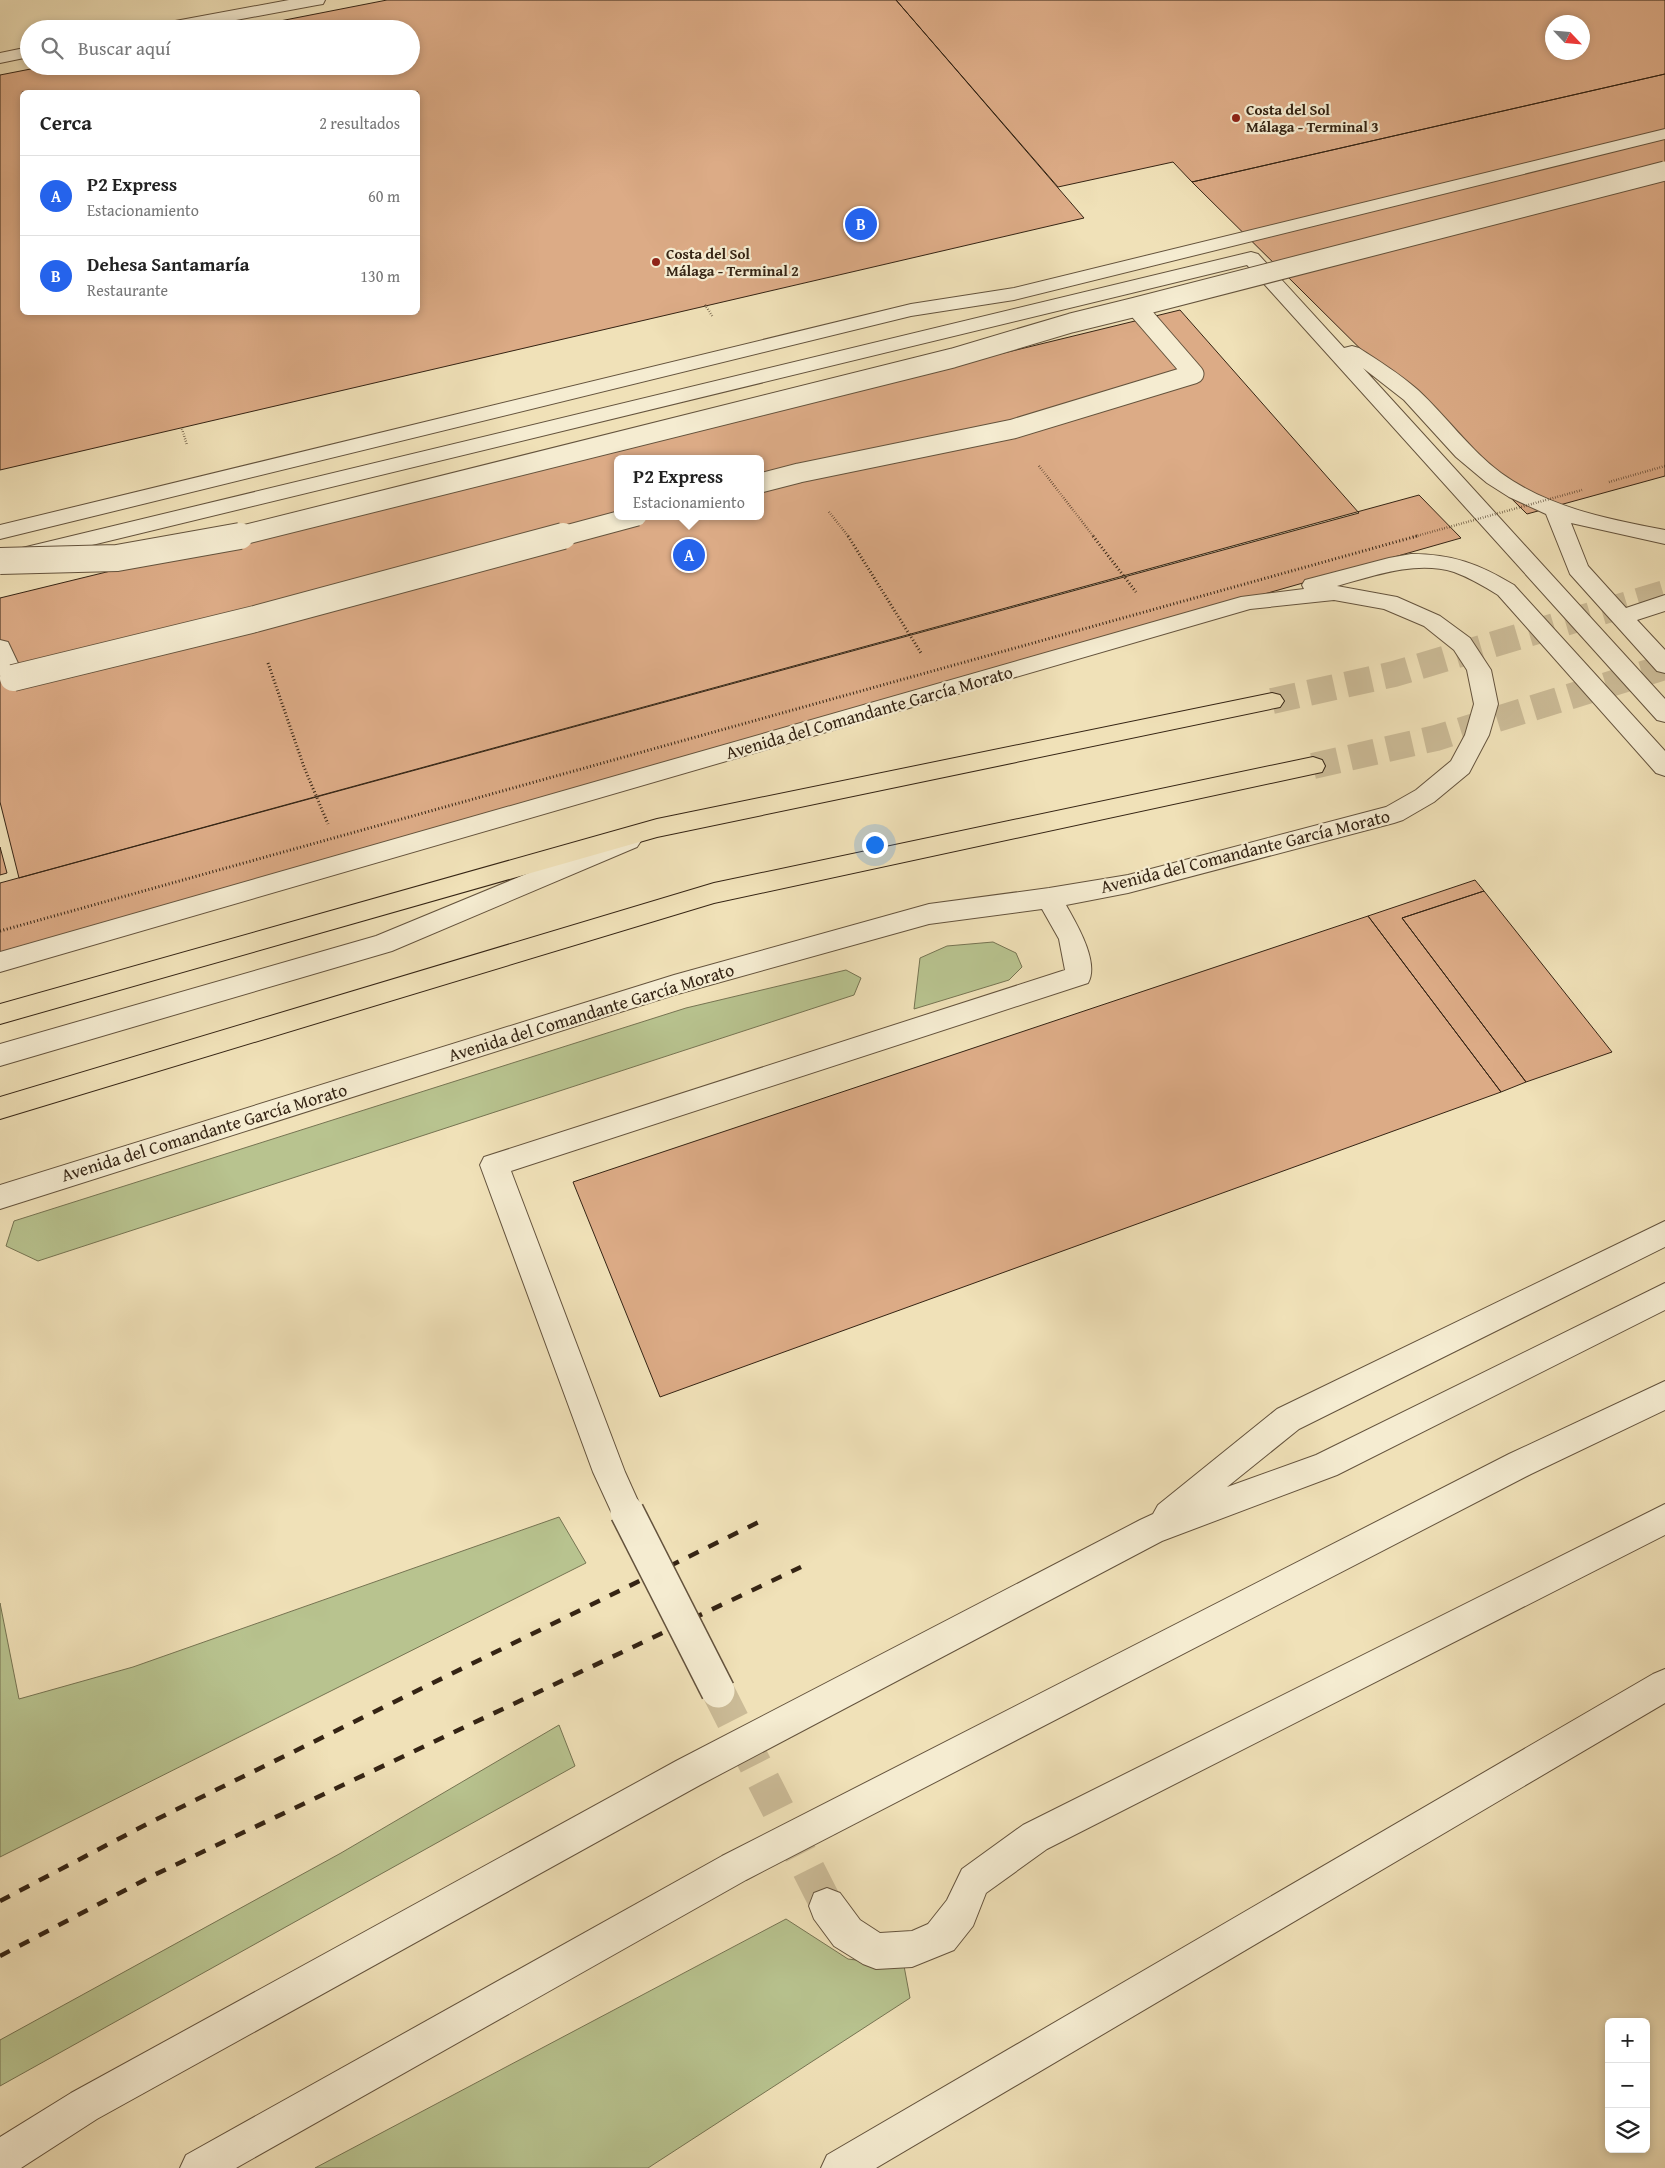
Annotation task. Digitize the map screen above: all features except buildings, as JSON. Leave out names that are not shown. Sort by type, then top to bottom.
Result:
[{"type":"main road","points":[[0,1014],[656,828],[1272,701]]},
{"type":"main road","points":[[0,1108],[714,893],[1313,766]]},
{"type":"street","points":[[208,20],[318,0]]},
{"type":"street","points":[[0,58],[20,54]]},
{"type":"street","points":[[0,532],[744,349],[911,310],[1014,294],[1665,134]]},
{"type":"street","points":[[0,561],[117,558],[220,541],[954,358],[1071,323],[1665,171]]},
{"type":"street","points":[[0,561],[1251,258],[1665,714]]},
{"type":"street","points":[[764,482],[1013,429],[1194,374],[1136,307]]},
{"type":"street","points":[[1310,322],[1403,388],[1473,462],[1512,490],[1556,512],[1590,522],[1665,537]]},
{"type":"street","points":[[1556,512],[1578,569],[1665,664]]},
{"type":"street","points":[[0,648],[13,678],[255,619],[622,520]]},
{"type":"street","points":[[1249,602],[1407,561],[1436,560],[1461,565],[1489,578],[1506,590],[1665,767]]},
{"type":"street","name":"Avenida del Comandante García Morato","points":[[0,962],[1249,602],[1334,593],[1389,602],[1432,621],[1462,644],[1479,670],[1486,704],[1477,735],[1460,767],[1425,796],[1394,814],[1128,884],[1049,898],[929,914],[674,984],[0,1197]]},
{"type":"street","points":[[1622,617],[1665,603]]},
{"type":"street","points":[[0,1055],[383,944],[656,828]]},
{"type":"street","points":[[718,1691],[627,1512],[609,1472],[494,1165],[1078,976],[1072,939],[1049,898]]},
{"type":"street","points":[[1151,1530],[1288,1419],[1665,1233]]},
{"type":"street","points":[[0,2159],[84,2106],[679,1778],[1151,1530],[1326,1465],[1665,1296]]},
{"type":"street","points":[[200,2168],[734,1868],[1520,1464],[1665,1395]]},
{"type":"street","points":[[827,1906],[847,1932],[876,1951],[912,1949],[941,1937],[960,1913],[974,1881],[1035,1837],[1665,1519]]},
{"type":"street","points":[[840,2168],[1665,1685]]},
{"type":"path","points":[[182,429],[189,453]]},
{"type":"path","points":[[1013,429],[1052,484],[1139,596]]},
{"type":"path","points":[[1600,484],[1665,466]]},
{"type":"path","points":[[799,473],[849,537],[922,654]]},
{"type":"path","points":[[0,931],[1582,490]]},
{"type":"path","points":[[1145,603],[1150,610]]},
{"type":"path","points":[[255,619],[276,688],[304,767],[334,838]]},
{"type":"green space","points":[[993,942],[1016,953],[1022,967],[1009,980],[914,1009],[920,958],[947,946]]},
{"type":"green space","points":[[846,970],[861,978],[854,995],[38,1261],[6,1246],[14,1221],[686,1008]]},
{"type":"green space","points":[[559,1517],[586,1563],[0,1857],[0,1603],[19,1699],[133,1667]]},
{"type":"green space","points":[[559,1725],[575,1766],[0,2086],[0,2040],[341,1853]]},
{"type":"green space","points":[[786,1919],[848,1959],[904,1966],[910,1998],[648,2168],[315,2168]]},
{"type":"tunnel","points":[[1272,701],[1394,674],[1665,593]]},
{"type":"tunnel","points":[[1313,766],[1436,738],[1665,667]]},
{"type":"tunnel","points":[[718,1691],[827,1906]]},
{"type":"railway","points":[[0,1901],[147,1824],[767,1518]]},
{"type":"railway","points":[[0,1956],[154,1875],[801,1567]]},
{"type":"place","name":"Costa del Sol Málaga - Terminal 3","points":[[1236,118]]},
{"type":"place","name":"Dehesa Santamaría","points":[[861,224]]},
{"type":"place","name":"Costa del Sol Málaga - Terminal 2","points":[[656,262]]},
{"type":"place","name":"P2 Express","points":[[689,555]]}]
